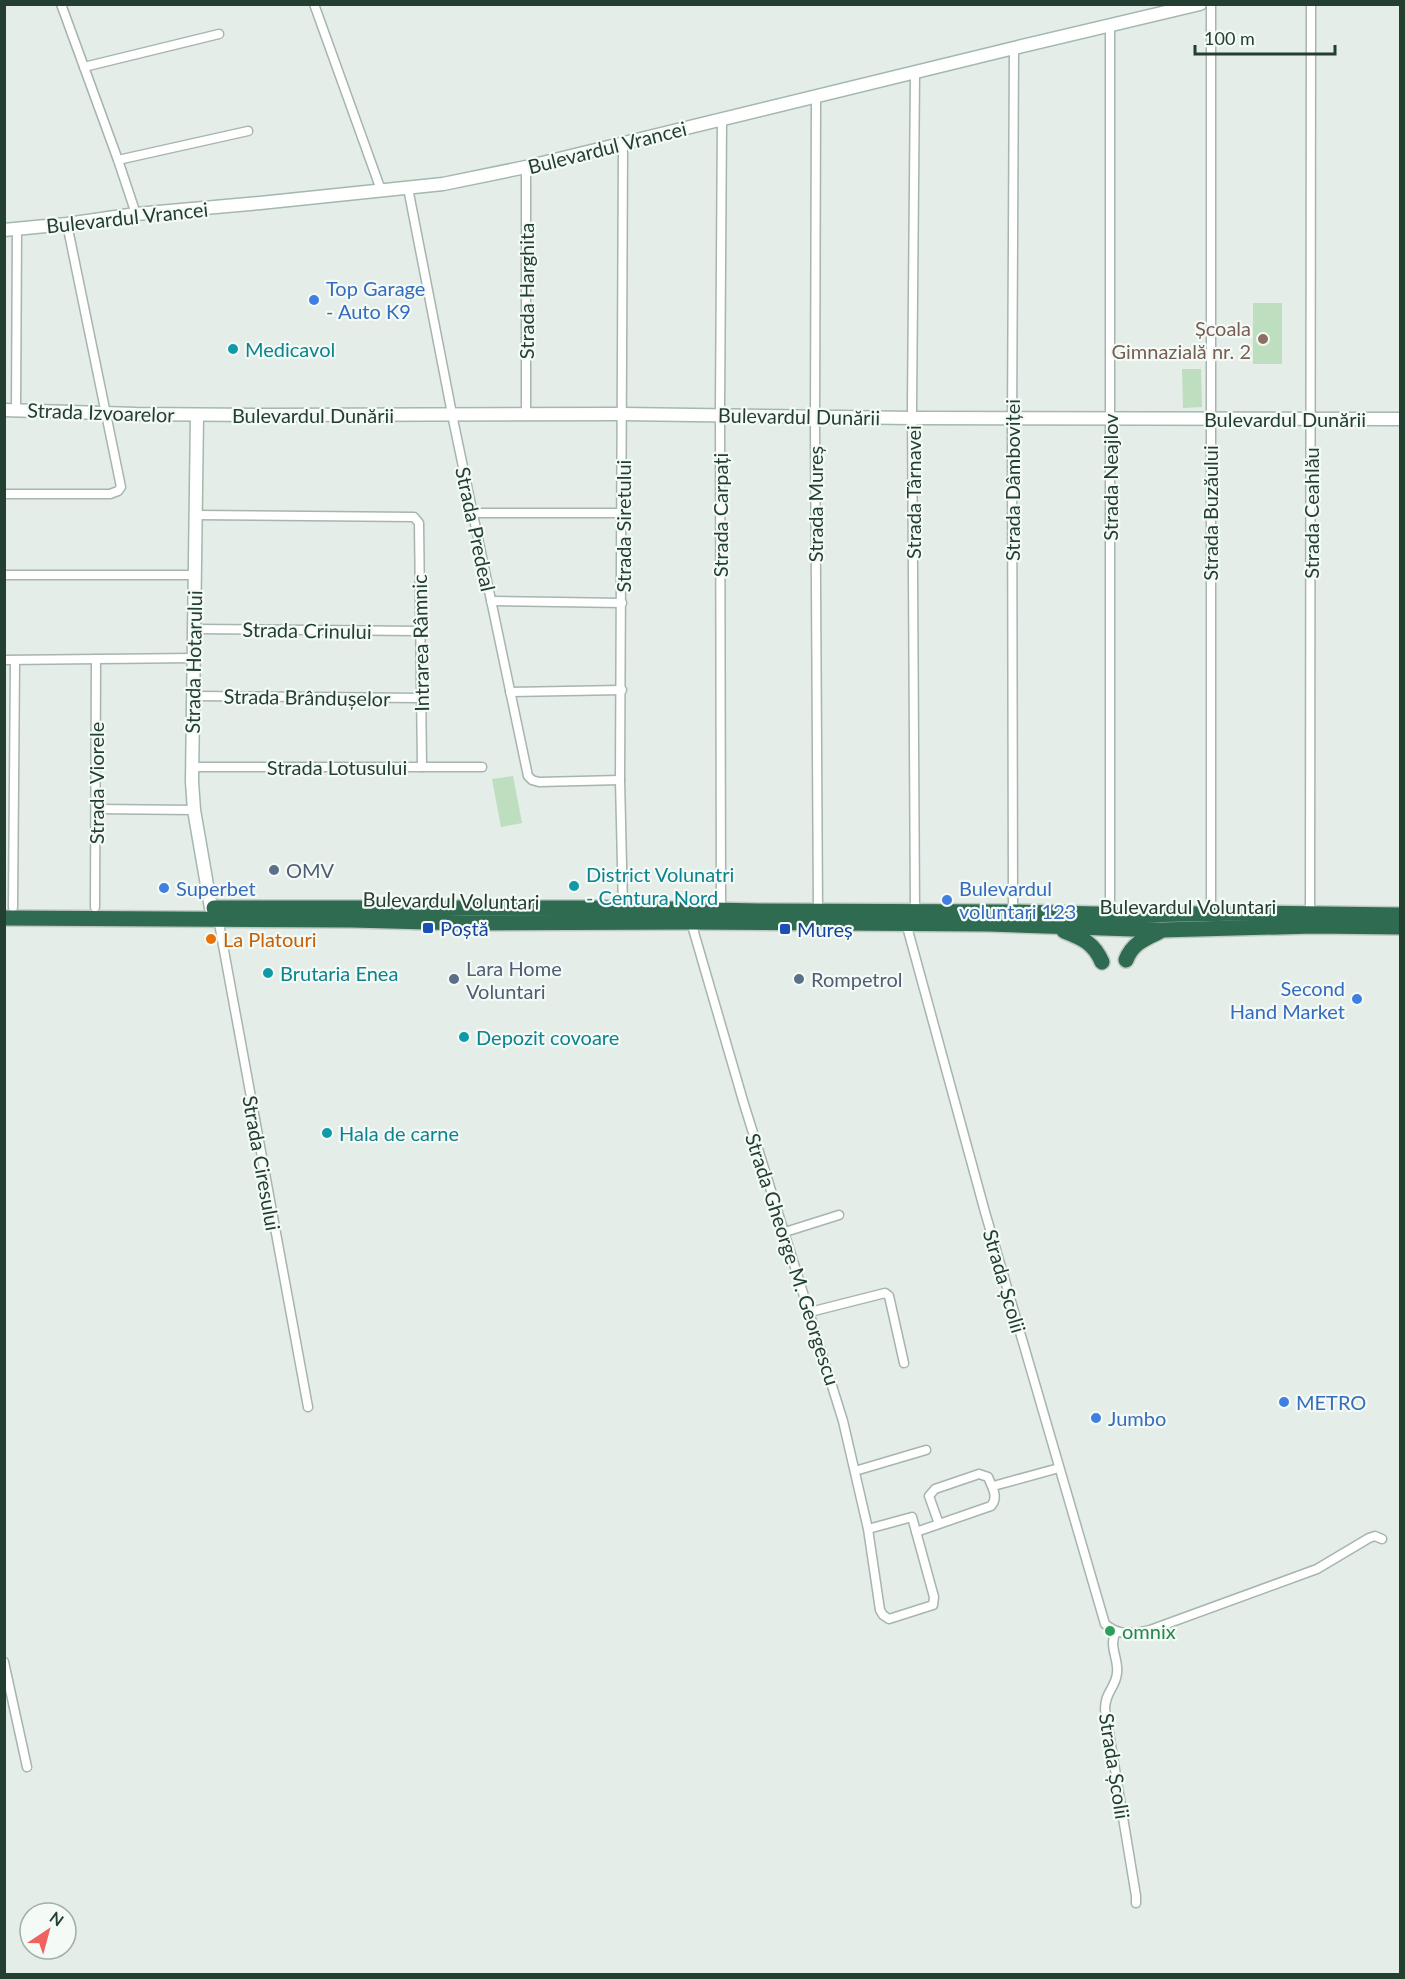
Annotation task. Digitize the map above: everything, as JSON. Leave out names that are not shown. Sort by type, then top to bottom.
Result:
[{"type":"highway","name":"Bulevardul Voluntari","points":[[7,911],[95,907],[465,923],[690,922],[911,917],[1012,912],[1111,922],[1161,930],[1314,926],[1401,927]]},
{"type":"highway","name":"Bulevardul Voluntari","points":[[7,911],[214,913],[623,908],[818,911],[1052,927],[1211,914],[1401,915]]},
{"type":"highway","points":[[1052,927],[1090,943],[1099,953],[1102,962]]},
{"type":"highway","points":[[1126,960],[1136,944],[1161,930]]},
{"type":"street","points":[[61,4],[136,214]]},
{"type":"street","points":[[314,4],[381,190]]},
{"type":"street","name":"Bulevardul Vrancei","points":[[10,230],[136,214],[443,184],[623,144],[1200,4]]},
{"type":"street","name":"Strada Buzăului","points":[[1211,4],[1211,914]]},
{"type":"street","name":"Strada Ceahlău","points":[[1310,913],[1311,4]]},
{"type":"street","name":"Strada Neajlov","points":[[1110,26],[1111,922]]},
{"type":"street","points":[[84,67],[219,34]]},
{"type":"street","name":"Strada Dâmboviței","points":[[1012,912],[1014,48]]},
{"type":"street","name":"Strada Târnavei","points":[[911,917],[915,73]]},
{"type":"street","name":"Strada Mureș","points":[[816,96],[818,911]]},
{"type":"street","name":"Strada Carpați","points":[[721,910],[722,119]]},
{"type":"street","points":[[118,160],[248,131]]},
{"type":"street","name":"Strada Siretului","points":[[623,144],[620,780],[623,908]]},
{"type":"street","name":"Strada Harghita","points":[[526,167],[526,414]]},
{"type":"street","name":"Strada Predeal","points":[[408,188],[452,415],[528,776],[539,782],[620,780]]},
{"type":"street","points":[[4,494],[111,494],[118,491],[121,482],[67,224]]},
{"type":"street","points":[[10,230],[10,410]]},
{"type":"street","name":"Strada Izvoarelor","points":[[10,410],[197,415]]},
{"type":"street","name":"Bulevardul Dunării","points":[[197,415],[623,414],[912,418],[1401,419]]},
{"type":"street","name":"Strada Hotarului","points":[[197,415],[192,767],[194,810],[214,913]]},
{"type":"street","points":[[473,513],[622,513]]},
{"type":"street","name":"Intrarea Râmnic","points":[[195,515],[414,517],[417,519],[419,523],[423,767]]},
{"type":"street","points":[[4,575],[195,575]]},
{"type":"street","points":[[491,601],[622,603]]},
{"type":"street","name":"Strada Crinului","points":[[194,629],[420,631]]},
{"type":"street","points":[[4,660],[194,658]]},
{"type":"street","name":"Strada Viorele","points":[[95,907],[96,659]]},
{"type":"street","points":[[7,911],[15,660]]},
{"type":"street","points":[[510,692],[622,690]]},
{"type":"street","name":"Strada Brândușelor","points":[[193,696],[421,698]]},
{"type":"street","name":"Strada Lotusului","points":[[192,767],[482,767]]},
{"type":"street","points":[[96,809],[194,810]]},
{"type":"street","name":"Strada Ciresului","points":[[214,913],[308,1407]]},
{"type":"street","name":"Strada Școlii","points":[[911,917],[985,1212],[1099,1609],[1105,1624],[1116,1632],[1112,1640],[1117,1675],[1107,1694],[1105,1709],[1136,1904]]},
{"type":"street","name":"Strada Gheorge M. Georgescu","points":[[690,922],[843,1421],[868,1529],[878,1601],[883,1615],[889,1619],[931,1607],[934,1603],[916,1532]]},
{"type":"street","points":[[785,1232],[838,1215]]},
{"type":"street","points":[[810,1312],[885,1293],[889,1296],[904,1363]]},
{"type":"street","points":[[855,1471],[926,1450]]},
{"type":"street","points":[[997,1485],[1059,1468]]},
{"type":"street","points":[[868,1529],[912,1517],[916,1532],[991,1506],[995,1500],[995,1494],[988,1477],[979,1474],[930,1492],[929,1496],[939,1524]]},
{"type":"street","points":[[1116,1632],[1124,1634],[1150,1630],[1317,1569],[1369,1538],[1375,1536],[1382,1539]]},
{"type":"street","points":[[4,1662],[27,1767]]},
{"type":"green space","points":[[1253,303],[1282,303],[1282,364],[1253,364]]},
{"type":"green space","points":[[1182,369],[1201,369],[1202,407],[1183,408]]},
{"type":"green space","points":[[513,776],[522,823],[501,827],[492,779]]},
{"type":"place","name":"Top Garage - Auto K9","points":[[314,300]]},
{"type":"place","name":"Școala Gimnazială nr. 2","points":[[1263,339]]},
{"type":"place","name":"Medicavol","points":[[233,349]]},
{"type":"place","name":"OMV","points":[[274,870]]},
{"type":"place","name":"District Volunatri - Centura Nord","points":[[574,886]]},
{"type":"place","name":"Superbet","points":[[164,888]]},
{"type":"place","name":"Bulevardul voluntari 123","points":[[947,900]]},
{"type":"place","name":"Poștă","points":[[428,928]]},
{"type":"place","name":"Mureș","points":[[785,929]]},
{"type":"place","name":"La Platouri","points":[[211,939]]},
{"type":"place","name":"Brutaria Enea","points":[[268,973]]},
{"type":"place","name":"Lara Home Voluntari","points":[[454,979]]},
{"type":"place","name":"Rompetrol","points":[[799,979]]},
{"type":"place","name":"Second Hand Market","points":[[1357,999]]},
{"type":"place","name":"Depozit covoare","points":[[464,1037]]},
{"type":"place","name":"Hala de carne","points":[[327,1133]]},
{"type":"place","name":"METRO","points":[[1284,1402]]},
{"type":"place","name":"Jumbo","points":[[1096,1418]]},
{"type":"place","name":"omnix","points":[[1110,1631]]}]
